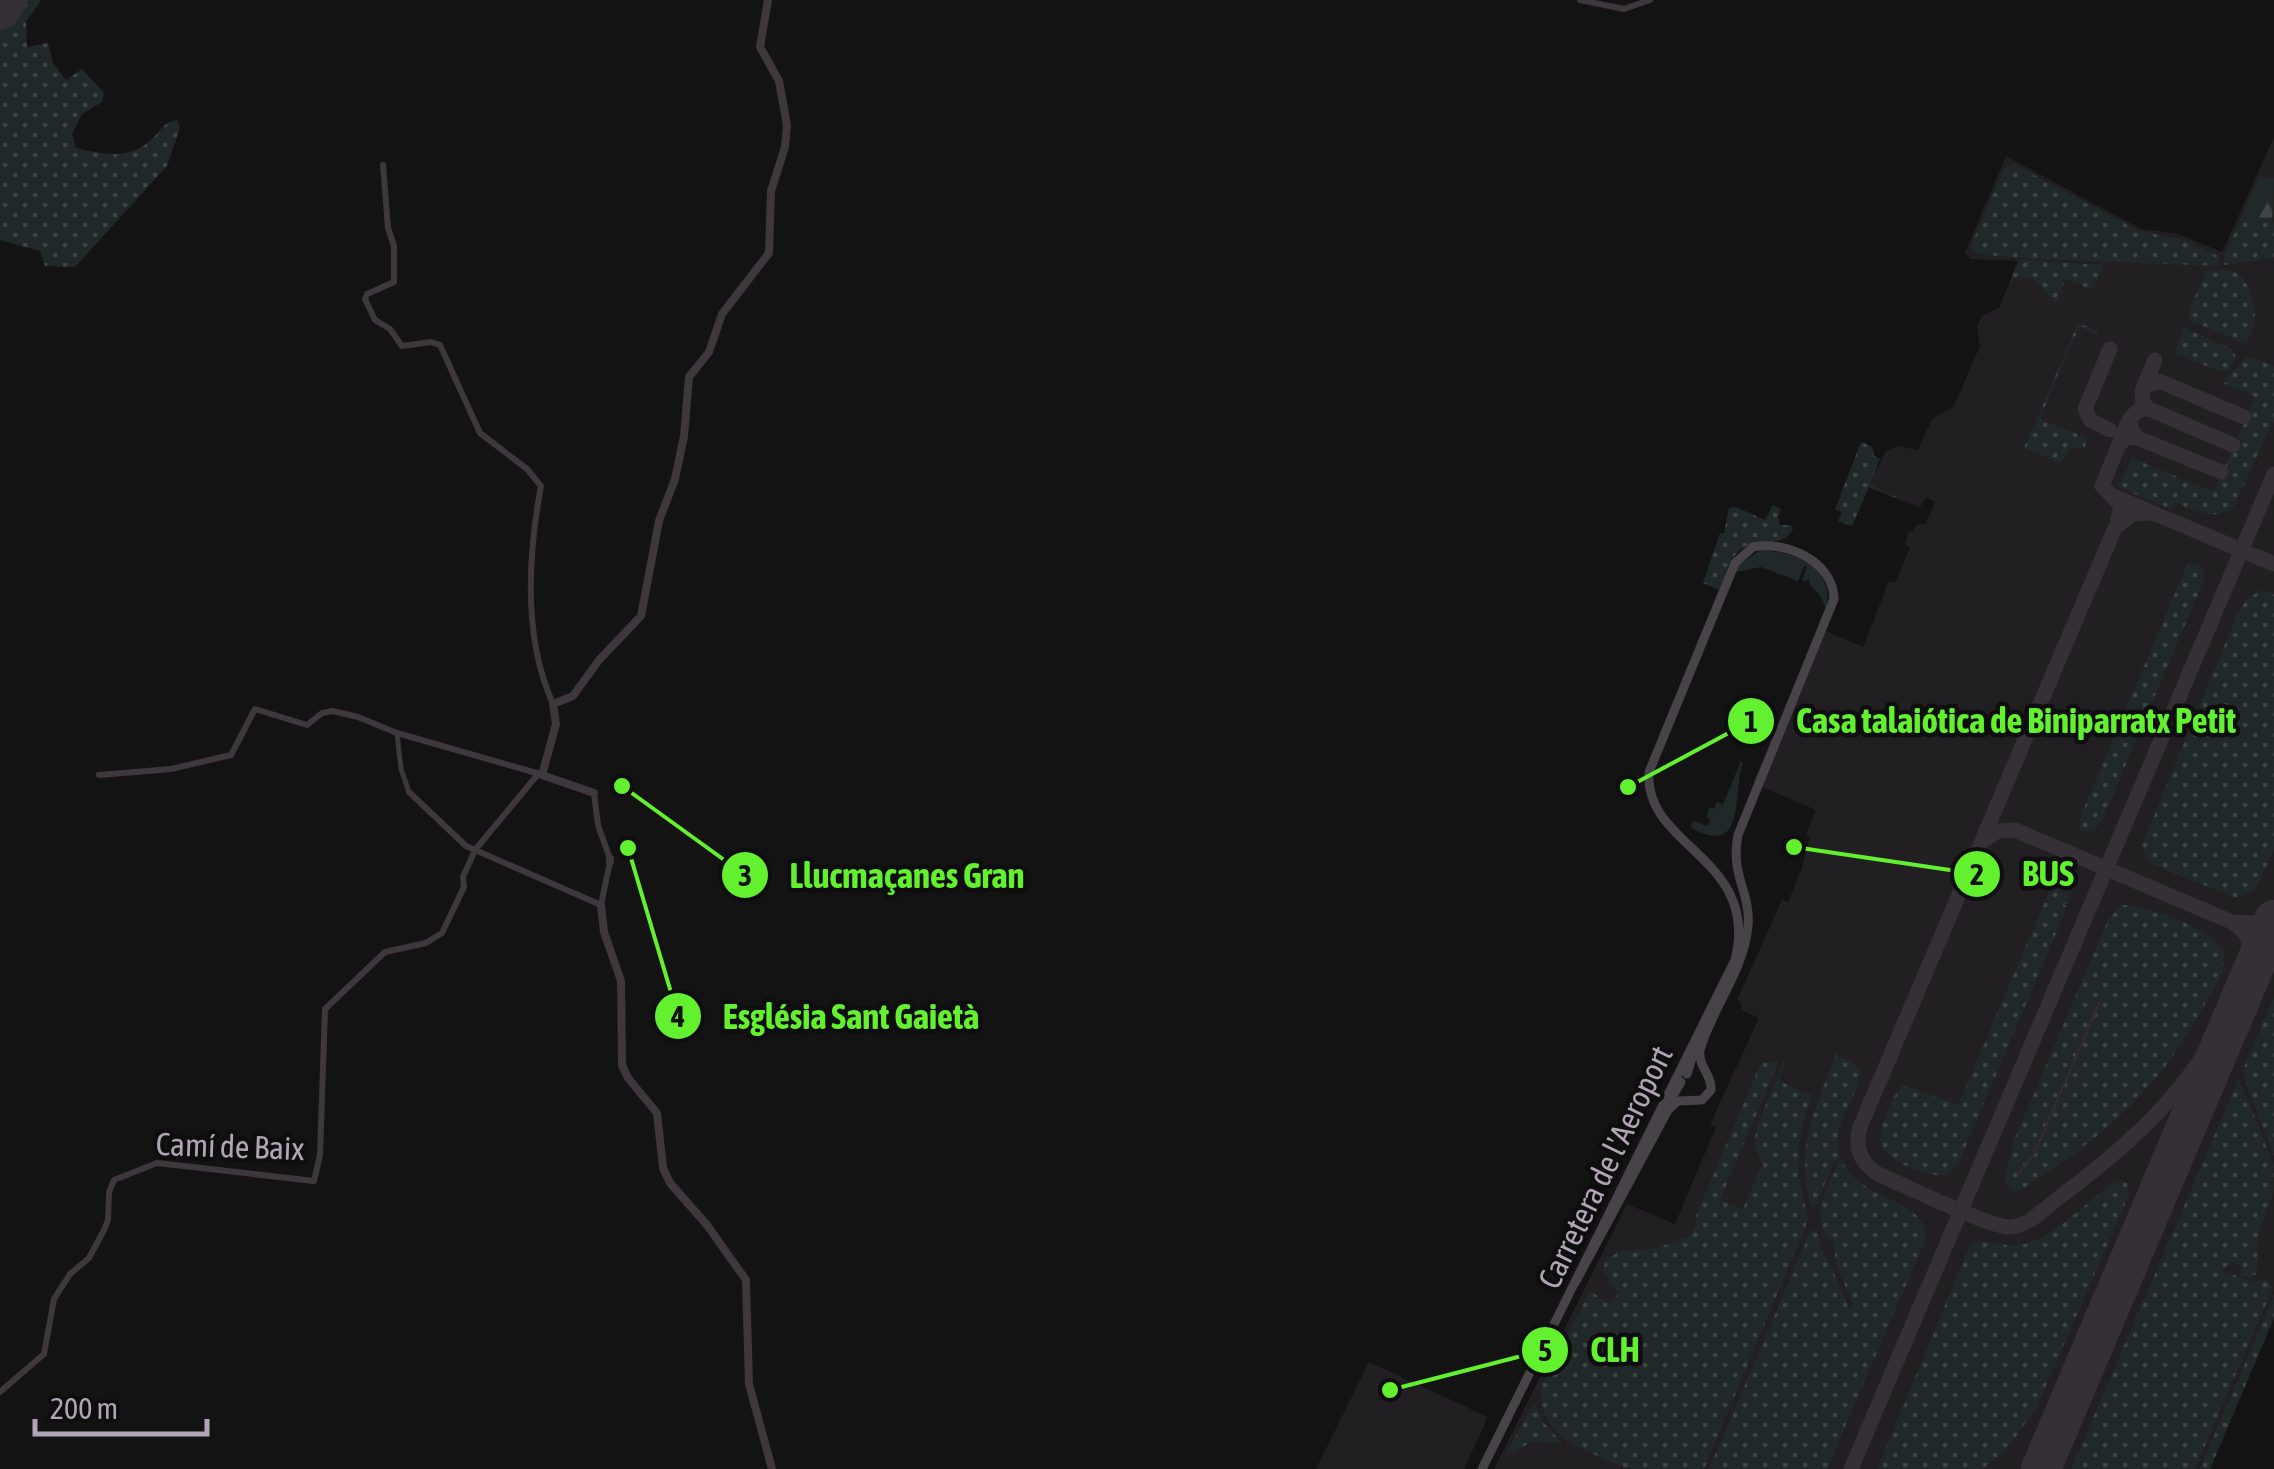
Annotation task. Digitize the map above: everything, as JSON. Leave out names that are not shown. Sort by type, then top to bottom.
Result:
[{"type":"main road","name":"Carretera de l'Aeroport","points":[[1482,1469],[1734,965],[1739,916],[1732,893],[1656,804],[1649,788],[1650,764],[1735,562],[1743,553],[1759,546],[1777,546],[1830,576],[1830,614],[1738,834],[1735,854],[1748,927],[1742,955],[1700,1050],[1701,1066],[1707,1074]]},
{"type":"main road","points":[[1636,1155],[1684,1078],[1705,1022]]},
{"type":"main road","points":[[1575,1283],[1668,1110],[1678,1101],[1701,1100],[1710,1094],[1712,1085],[1707,1074],[1697,1070],[1684,1078]]},
{"type":"main road","points":[[1684,1078],[1683,1092],[1692,1100]]},
{"type":"street","points":[[553,704],[574,696],[599,660],[641,616],[659,521],[678,464],[690,377],[709,352],[722,314],[769,253],[771,191],[787,125],[780,81],[760,47],[768,0]]},
{"type":"street","points":[[1580,0],[1624,9],[1650,0]]},
{"type":"street","points":[[383,165],[388,228],[394,246],[394,282],[365,299],[375,320],[390,329],[402,346],[430,342],[440,345],[480,434],[527,469],[541,486],[531,540],[532,614],[543,682],[553,704],[556,724],[540,774],[474,850]]},
{"type":"street","points":[[99,774],[172,769],[231,755],[255,709],[306,725],[322,713],[333,711],[594,793],[598,825],[610,860],[601,904],[604,932],[621,981],[622,1065],[657,1113],[663,1168],[670,1183],[707,1224],[746,1280],[749,1384],[772,1469]]},
{"type":"street","points":[[397,733],[401,770],[409,792],[466,846],[601,904]]},
{"type":"street","name":"Camí de Baix","points":[[0,1392],[44,1354],[54,1300],[70,1274],[89,1258],[104,1230],[114,1180],[157,1163],[314,1181],[320,1156],[324,1012],[339,992],[384,952],[419,945],[438,936],[447,926],[474,850]]},
{"type":"shaded area","points":[[2274,137],[2274,1318],[2210,1469],[1494,1469],[1627,1204],[1675,1224],[1716,1127],[1710,1124],[1759,1018],[1741,1010],[1737,1000],[1782,900],[1788,902],[1801,870],[1810,837],[1806,835],[1816,810],[1753,783],[1819,628],[1863,647],[1889,581],[1895,583],[1910,548],[1904,544],[1909,531],[1926,523],[1935,502],[1926,498],[1920,507],[1869,485],[1886,451],[1898,446],[1918,450],[1932,419],[1954,406],[1980,346],[1977,327],[1982,316],[1999,308],[2018,261],[1969,259],[1969,255],[1964,255],[2006,156],[2141,229],[2176,233],[2222,252]]},
{"type":"shaded area","points":[[1369,1362],[1488,1417],[1464,1469],[1316,1469]]},
{"type":"green space","points":[[19,0],[41,0],[26,22],[27,47],[48,43],[53,63],[66,80],[82,69],[104,93],[102,102],[82,114],[72,134],[76,148],[125,153],[143,146],[169,123],[177,120],[180,128],[167,166],[75,267],[45,266],[40,251],[0,240],[0,29]]},
{"type":"green space","points":[[2014,164],[2139,231],[2182,239],[2220,257],[2219,266],[2021,258],[1972,251],[1971,245],[2004,168]]},
{"type":"green space","points":[[2259,177],[2274,179],[2272,224],[2240,220]]},
{"type":"green space","points":[[2240,220],[2274,223],[2274,258],[2224,265],[2224,256]]},
{"type":"green space","points":[[2019,260],[2103,265],[2093,290],[2066,279],[2056,302],[2031,279],[2016,277],[2009,284]]},
{"type":"green space","points":[[2231,270],[2246,283],[2254,304],[2253,326],[2244,343],[2189,320],[2206,271]]},
{"type":"green space","points":[[2078,323],[2098,331],[2097,334],[2079,327],[2041,416],[2042,420],[2087,438],[2085,447],[2070,449],[2060,463],[2024,448]]},
{"type":"green space","points":[[2183,327],[2233,350],[2236,358],[2227,371],[2175,353]]},
{"type":"green space","points":[[2247,356],[2274,366],[2274,420],[2232,510],[2210,514],[2175,502],[2171,509],[2118,487],[2132,458],[2214,492],[2255,397],[2223,383]]},
{"type":"green space","points":[[1861,442],[1873,447],[1874,456],[1880,459],[1870,484],[1919,508],[1869,487],[1852,526],[1838,521],[1842,513],[1835,509]]},
{"type":"green space","points":[[1773,505],[1781,509],[1780,525],[1791,525],[1793,529],[1788,536],[1744,547],[1731,561],[1719,590],[1703,583],[1720,533],[1724,533],[1729,508],[1736,507],[1765,520]]},
{"type":"green space","points":[[1761,550],[1800,559],[1819,573],[1828,595],[1826,609],[1810,580],[1802,581],[1807,566],[1798,581],[1761,567],[1736,572],[1738,565]]},
{"type":"green space","points":[[2196,562],[2204,571],[2204,580],[2102,821],[2093,831],[2079,832],[2081,815],[2187,565]]},
{"type":"green space","points":[[2263,590],[2274,594],[2274,850],[2255,890],[2236,898],[2152,864],[2141,847],[2237,615],[2248,597]]},
{"type":"green space","points":[[1741,761],[1737,804],[1730,828],[1722,835],[1693,829],[1693,821],[1708,826],[1710,807],[1714,809],[1717,802],[1723,804]]},
{"type":"green space","points":[[2059,876],[2066,878],[2071,889],[2067,904],[2063,903],[2063,917],[1960,1160],[1942,1175],[1917,1171],[1898,1162],[1881,1144],[1883,1124],[1893,1099],[1903,1086],[1958,1105]]},
{"type":"green space","points":[[2121,905],[2162,913],[2207,935],[2224,952],[2220,977],[2184,1041],[2145,1091],[2074,1154],[2020,1190],[2012,1191],[2004,1179],[2015,1138],[2108,920]]},
{"type":"green space","points":[[2274,996],[2274,1156],[2242,1072]]},
{"type":"green space","points":[[1836,1055],[1853,1062],[1861,1072],[1838,1136],[1844,1165],[1855,1179],[1916,1214],[1924,1226],[1925,1241],[1827,1469],[1709,1469],[1811,1230],[1818,1236],[1849,1308],[1853,1305],[1836,1264],[1834,1243],[1821,1225],[1822,1204],[1838,1163],[1835,1160],[1815,1207],[1805,1167],[1809,1130]]},
{"type":"green space","points":[[1785,1059],[1779,1081],[1812,1095],[1802,1127],[1799,1156],[1809,1218],[1704,1469],[1628,1468],[1578,1447],[1550,1423],[1544,1413],[1541,1386],[1590,1291],[1610,1304],[1619,1292],[1608,1284],[1610,1280],[1603,1271],[1605,1261],[1618,1252],[1657,1248],[1690,1236],[1761,1063],[1779,1061],[1720,1200],[1743,1209],[1760,1169],[1753,1154],[1760,1168],[1764,1167],[1754,1146],[1757,1126]]},
{"type":"green space","points":[[2239,1078],[2274,1166],[2273,1194],[2258,1235],[2257,1273],[2250,1278],[2241,1275],[2242,1266],[2233,1262],[2221,1270],[2250,1281],[2267,1280],[2273,1288],[2195,1469],[2071,1469]]},
{"type":"green space","points":[[2117,1180],[2127,1183],[2129,1195],[2036,1409],[2006,1450],[1982,1469],[1877,1469],[1970,1245],[2018,1245],[2036,1240]]},
{"type":"green space","points":[[2274,1295],[2274,1318],[2210,1469],[2200,1469]]},
{"type":"green space","points":[[1534,1403],[1544,1423],[1562,1443],[1531,1442],[1508,1456],[1506,1454]]},
{"type":"waterway","points":[[2018,1175],[2035,1152],[2100,1001]]},
{"type":"taxiway","points":[[2110,349],[2085,409],[2090,420],[2110,430]]},
{"type":"taxiway","points":[[2143,388],[2155,360]]},
{"type":"taxiway","points":[[2144,387],[2159,381],[2244,417]]},
{"type":"taxiway","points":[[2138,438],[2128,437],[2119,444],[2133,415],[2149,409],[2143,403],[2142,392]]},
{"type":"taxiway","points":[[2149,409],[2233,445]]},
{"type":"taxiway","points":[[2130,420],[2131,430],[2138,438],[2221,472]]},
{"type":"taxiway","points":[[2111,495],[2102,486],[2119,444]]},
{"type":"taxiway","points":[[1851,1469],[2274,474]]},
{"type":"taxiway","points":[[2117,524],[2121,506],[2111,495],[2274,564]]},
{"type":"taxiway","points":[[2153,513],[2132,514],[2115,528],[1860,1127],[1861,1155],[1880,1175],[1965,1213],[1998,1225],[2023,1224],[2119,1150],[2165,1105],[2205,1054],[2244,991]]},
{"type":"taxiway","points":[[1983,841],[1998,831],[2015,830],[2232,922]]},
{"type":"taxiway","points":[[2250,977],[2251,946],[2245,933],[2232,922],[2257,923],[2274,912]]},
{"type":"runway","points":[[0,10],[7,0]]},
{"type":"runway","points":[[2041,1469],[2274,920]]},
{"type":"place","name":"Llucmaçanes Gran","points":[[622,786]]},
{"type":"place","name":"Casa talaiótica de Biniparratx Petit","points":[[1628,787]]},
{"type":"place","name":"BUS","points":[[1794,847]]},
{"type":"place","name":"Església Sant Gaietà","points":[[628,848]]},
{"type":"place","name":"CLH","points":[[1390,1390]]}]
